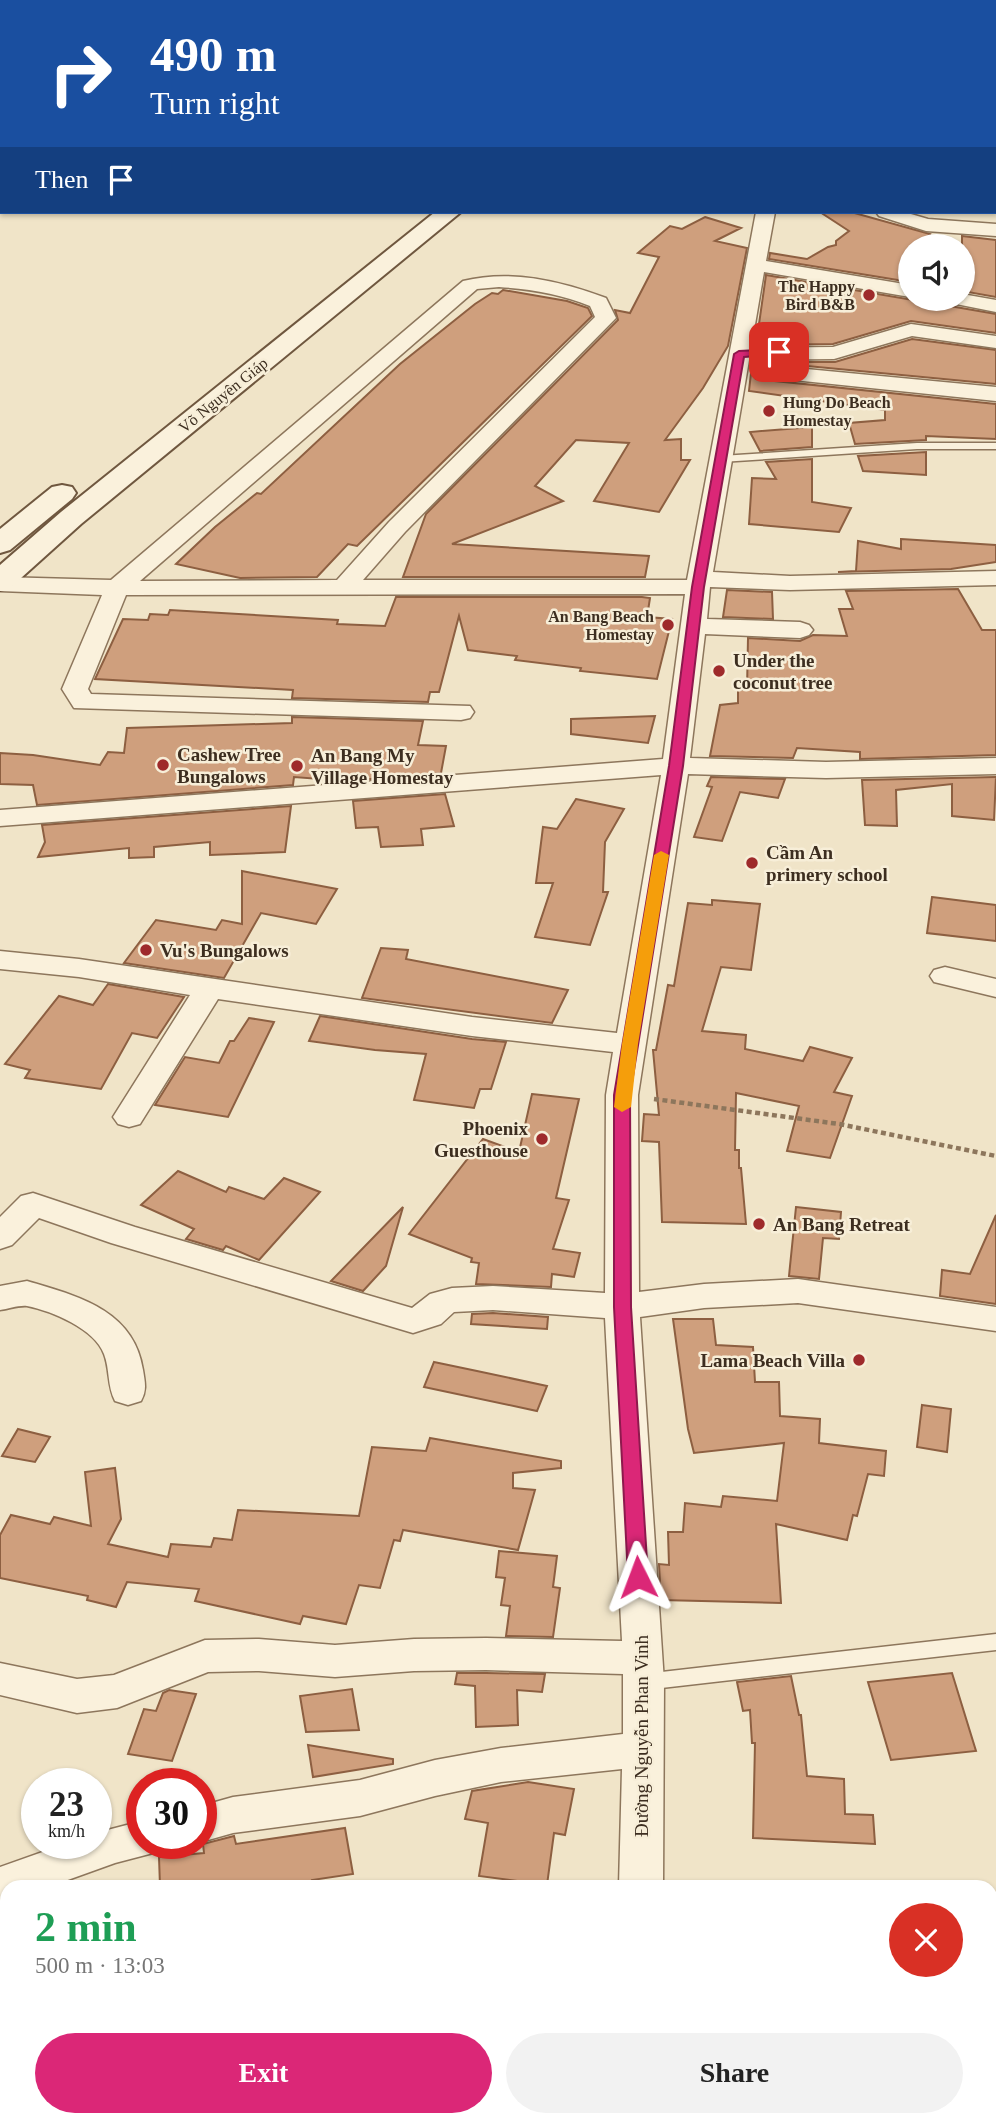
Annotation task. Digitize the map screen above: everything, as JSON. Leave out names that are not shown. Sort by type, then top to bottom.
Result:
[{"type":"main road","name":"Võ Nguyên Giáp","points":[[0,544],[412,214]]},
{"type":"main road","name":"Võ Nguyên Giáp","points":[[0,583],[71,518],[447,214]]},
{"type":"street","name":"Đường Nguyễn Phan Vinh","points":[[641,1880],[644,1670],[622,1307],[622,1095],[676,766],[699,583],[765,214]]},
{"type":"street","points":[[892,214],[926,225],[996,230]]},
{"type":"street","points":[[757,265],[898,289]]},
{"type":"street","points":[[344,587],[397,527],[606,318],[599,302],[499,281],[470,285],[117,588],[75,689],[83,702],[461,712]]},
{"type":"street","points":[[975,302],[996,306]]},
{"type":"street","points":[[738,361],[834,353],[911,330],[996,342]]},
{"type":"street","points":[[738,361],[996,394]]},
{"type":"street","points":[[0,583],[117,588],[344,587],[790,583],[996,578]]},
{"type":"street","points":[[694,626],[800,630]]},
{"type":"street","points":[[0,818],[676,766],[826,770],[996,766]]},
{"type":"street","points":[[0,960],[105,971],[209,989],[538,1036],[630,1044]]},
{"type":"street","points":[[945,976],[996,988]]},
{"type":"street","points":[[129,1117],[209,989]]},
{"type":"street","points":[[0,1237],[33,1204],[136,1239],[413,1321],[429,1315],[442,1303],[452,1300],[493,1298],[622,1307],[704,1296],[798,1291],[996,1319]]},
{"type":"street","points":[[0,1298],[27,1293],[94,1318],[114,1337],[123,1356],[128,1392]]},
{"type":"street","points":[[0,1679],[78,1696],[117,1691],[205,1656],[259,1655],[335,1661],[462,1654],[644,1670]]},
{"type":"street","points":[[217,1820],[360,1798],[435,1778],[502,1765],[645,1749]]},
{"type":"street","points":[[16,1880],[126,1844]]},
{"type":"lane","points":[[721,459],[918,446],[996,446]]},
{"type":"lane","points":[[644,1670],[996,1642]]},
{"type":"path","points":[[622,1095],[839,1124],[996,1157]]},
{"type":"building","points":[[823,214],[858,214],[930,234],[898,234],[898,280],[769,259],[770,253],[807,259],[836,245],[836,241],[849,231]]},
{"type":"building","points":[[705,217],[741,228],[715,241],[747,248],[728,346],[703,388],[665,440],[681,439],[681,460],[690,460],[659,512],[594,501],[629,443],[576,440],[535,486],[563,501],[452,544],[649,556],[645,577],[403,577],[426,514],[618,320],[615,310],[630,313],[659,257],[638,253],[670,226],[682,229]]},
{"type":"building","points":[[975,238],[996,240],[996,297],[975,293]]},
{"type":"building","points":[[766,275],[898,298],[898,311],[975,310],[996,314],[996,333],[911,321],[833,344],[756,345]]},
{"type":"building","points":[[503,290],[567,301],[588,308],[592,316],[357,546],[348,544],[317,577],[240,578],[176,564],[215,527],[257,493],[261,494],[400,364],[475,304],[492,293],[498,294]]},
{"type":"building","points":[[912,339],[996,350],[996,384],[765,362],[835,362]]},
{"type":"building","points":[[751,373],[756,379],[996,404],[996,439],[926,436],[926,440],[855,444],[849,423],[885,420],[885,410],[749,391]]},
{"type":"building","points":[[812,427],[812,447],[760,451],[750,432]]},
{"type":"building","points":[[926,452],[926,475],[863,471],[858,456]]},
{"type":"building","points":[[812,459],[812,502],[851,508],[839,532],[749,524],[752,478],[776,479],[766,462]]},
{"type":"building","points":[[901,539],[996,545],[996,562],[951,569],[838,572],[856,571],[858,541],[901,549]]},
{"type":"building","points":[[958,589],[982,630],[996,630],[996,755],[860,759],[860,752],[797,748],[793,758],[710,756],[720,705],[738,703],[738,690],[747,690],[748,638],[800,641],[813,635],[847,636],[839,609],[853,609],[846,591]]},
{"type":"building","points":[[727,590],[772,592],[773,619],[723,617]]},
{"type":"building","points":[[396,597],[642,597],[650,598],[647,617],[672,619],[657,679],[580,671],[581,668],[515,660],[517,656],[468,650],[459,616],[439,692],[430,692],[428,702],[292,698],[293,690],[95,679],[123,619],[148,620],[150,614],[168,615],[170,610],[338,620],[337,624],[385,626]]},
{"type":"building","points":[[655,716],[648,743],[571,734],[571,719]]},
{"type":"building","points":[[292,717],[423,721],[418,745],[446,746],[441,773],[347,781],[294,777],[293,785],[37,805],[33,785],[0,784],[0,753],[100,765],[108,752],[124,753],[127,728],[292,723]]},
{"type":"building","points":[[711,777],[785,779],[778,798],[740,792],[722,841],[694,837],[712,787],[707,786]]},
{"type":"building","points":[[996,777],[994,820],[952,816],[952,784],[896,790],[897,826],[865,825],[862,780]]},
{"type":"building","points":[[445,794],[454,826],[421,829],[423,845],[381,847],[378,827],[356,828],[353,801]]},
{"type":"building","points":[[576,799],[624,809],[605,842],[603,892],[608,892],[590,945],[535,937],[553,883],[536,883],[543,827],[557,829]]},
{"type":"building","points":[[291,806],[285,852],[210,855],[210,842],[154,847],[154,857],[129,858],[129,848],[38,857],[45,842],[42,825]]},
{"type":"building","points":[[242,871],[337,889],[316,924],[261,913],[224,978],[124,963],[156,920],[216,930],[222,920],[242,924]]},
{"type":"building","points":[[932,897],[996,905],[996,941],[927,933]]},
{"type":"building","points":[[712,900],[760,904],[751,970],[721,967],[702,1031],[746,1035],[745,1049],[803,1061],[810,1047],[852,1058],[834,1092],[852,1096],[830,1158],[787,1151],[799,1106],[736,1093],[735,1150],[739,1150],[746,1224],[662,1222],[659,1142],[642,1141],[644,1114],[659,1115],[653,1050],[656,1050],[668,985],[674,986],[688,903],[712,905]]},
{"type":"building","points":[[381,948],[408,950],[406,959],[568,990],[552,1023],[362,998]]},
{"type":"building","points":[[108,984],[184,997],[157,1038],[132,1033],[101,1089],[25,1078],[30,1070],[5,1064],[59,996],[93,1005]]},
{"type":"building","points":[[320,1016],[506,1042],[491,1089],[480,1089],[474,1108],[414,1100],[426,1054],[309,1041]]},
{"type":"building","points":[[249,1018],[274,1022],[228,1117],[155,1105],[185,1057],[219,1063],[230,1041],[234,1041]]},
{"type":"building","points":[[532,1094],[579,1099],[556,1198],[569,1200],[553,1249],[580,1253],[574,1277],[552,1274],[551,1287],[476,1284],[479,1263],[471,1262],[472,1258],[409,1234],[483,1139],[519,1152]]},
{"type":"building","points":[[178,1171],[226,1192],[229,1187],[264,1199],[284,1178],[320,1192],[259,1260],[226,1246],[223,1250],[186,1239],[194,1229],[141,1205]]},
{"type":"building","points":[[403,1207],[386,1266],[363,1291],[331,1281]]},
{"type":"building","points":[[796,1207],[841,1212],[839,1239],[823,1238],[819,1279],[789,1276]]},
{"type":"building","points":[[996,1215],[996,1304],[940,1296],[942,1270],[970,1274]]},
{"type":"building","points":[[472,1314],[548,1317],[547,1329],[471,1324]]},
{"type":"building","points":[[673,1319],[713,1319],[716,1345],[753,1347],[755,1382],[779,1382],[780,1416],[820,1419],[819,1443],[886,1451],[884,1476],[868,1474],[857,1516],[853,1515],[847,1540],[776,1524],[781,1603],[661,1600],[659,1564],[669,1565],[668,1532],[683,1532],[685,1503],[721,1507],[723,1496],[777,1501],[784,1443],[694,1453],[688,1429]]},
{"type":"building","points":[[434,1362],[547,1386],[537,1411],[424,1387]]},
{"type":"building","points":[[922,1405],[951,1409],[947,1452],[917,1447]]},
{"type":"building","points":[[18,1429],[50,1437],[35,1462],[2,1456]]},
{"type":"building","points":[[430,1438],[561,1461],[561,1468],[513,1473],[513,1488],[535,1490],[518,1550],[403,1530],[400,1541],[394,1540],[380,1588],[359,1585],[346,1624],[303,1616],[300,1624],[195,1601],[199,1589],[127,1582],[116,1607],[87,1600],[88,1596],[0,1578],[0,1535],[11,1515],[50,1524],[54,1517],[91,1526],[85,1472],[115,1468],[121,1519],[108,1544],[168,1557],[171,1544],[211,1547],[214,1538],[232,1540],[238,1510],[359,1516],[372,1447],[426,1451]]},
{"type":"building","points":[[499,1551],[557,1556],[553,1587],[560,1588],[553,1637],[506,1636],[510,1606],[501,1605],[505,1578],[496,1577]]},
{"type":"building","points":[[457,1673],[545,1674],[542,1692],[517,1690],[518,1725],[476,1727],[475,1686],[455,1684]]},
{"type":"building","points":[[952,1673],[976,1751],[891,1760],[868,1682]]},
{"type":"building","points":[[791,1676],[801,1715],[807,1776],[844,1779],[845,1814],[873,1815],[875,1844],[753,1838],[755,1743],[752,1743],[750,1710],[743,1711],[737,1682]]},
{"type":"building","points":[[352,1689],[359,1730],[306,1732],[300,1696]]},
{"type":"building","points":[[169,1690],[196,1694],[172,1761],[128,1754],[144,1709],[156,1711],[163,1693]]},
{"type":"building","points":[[308,1745],[393,1759],[393,1764],[313,1777]]},
{"type":"building","points":[[528,1782],[574,1789],[565,1835],[554,1833],[548,1880],[509,1880],[479,1876],[488,1823],[465,1819],[472,1791]]},
{"type":"building","points":[[345,1828],[353,1874],[312,1880],[160,1880],[159,1859],[217,1859],[217,1840],[234,1836],[236,1844]]},
{"type":"slow traffic","points":[[622,1107],[661,855]]},
{"type":"place","name":"The Happy Bird B&B","points":[[869,295]]},
{"type":"place","name":"Hung Do Beach Homestay","points":[[769,411]]},
{"type":"place","name":"An Bang Beach Homestay","points":[[668,625]]},
{"type":"place","name":"Under the coconut tree","points":[[719,671]]},
{"type":"place","name":"Cashew Tree Bungalows","points":[[163,765]]},
{"type":"place","name":"An Bang My Village Homestay","points":[[297,766]]},
{"type":"place","name":"Cầm An primery school","points":[[752,863]]},
{"type":"place","name":"Vu's Bungalows","points":[[146,950]]},
{"type":"place","name":"Phoenix Guesthouse","points":[[542,1139]]},
{"type":"place","name":"An Bang Retreat","points":[[759,1224]]},
{"type":"place","name":"Lama Beach Villa","points":[[859,1360]]},
{"type":"route","points":[[638,1577],[622,1307],[622,1095],[676,766],[698,587],[739,354],[779,352]]}]
